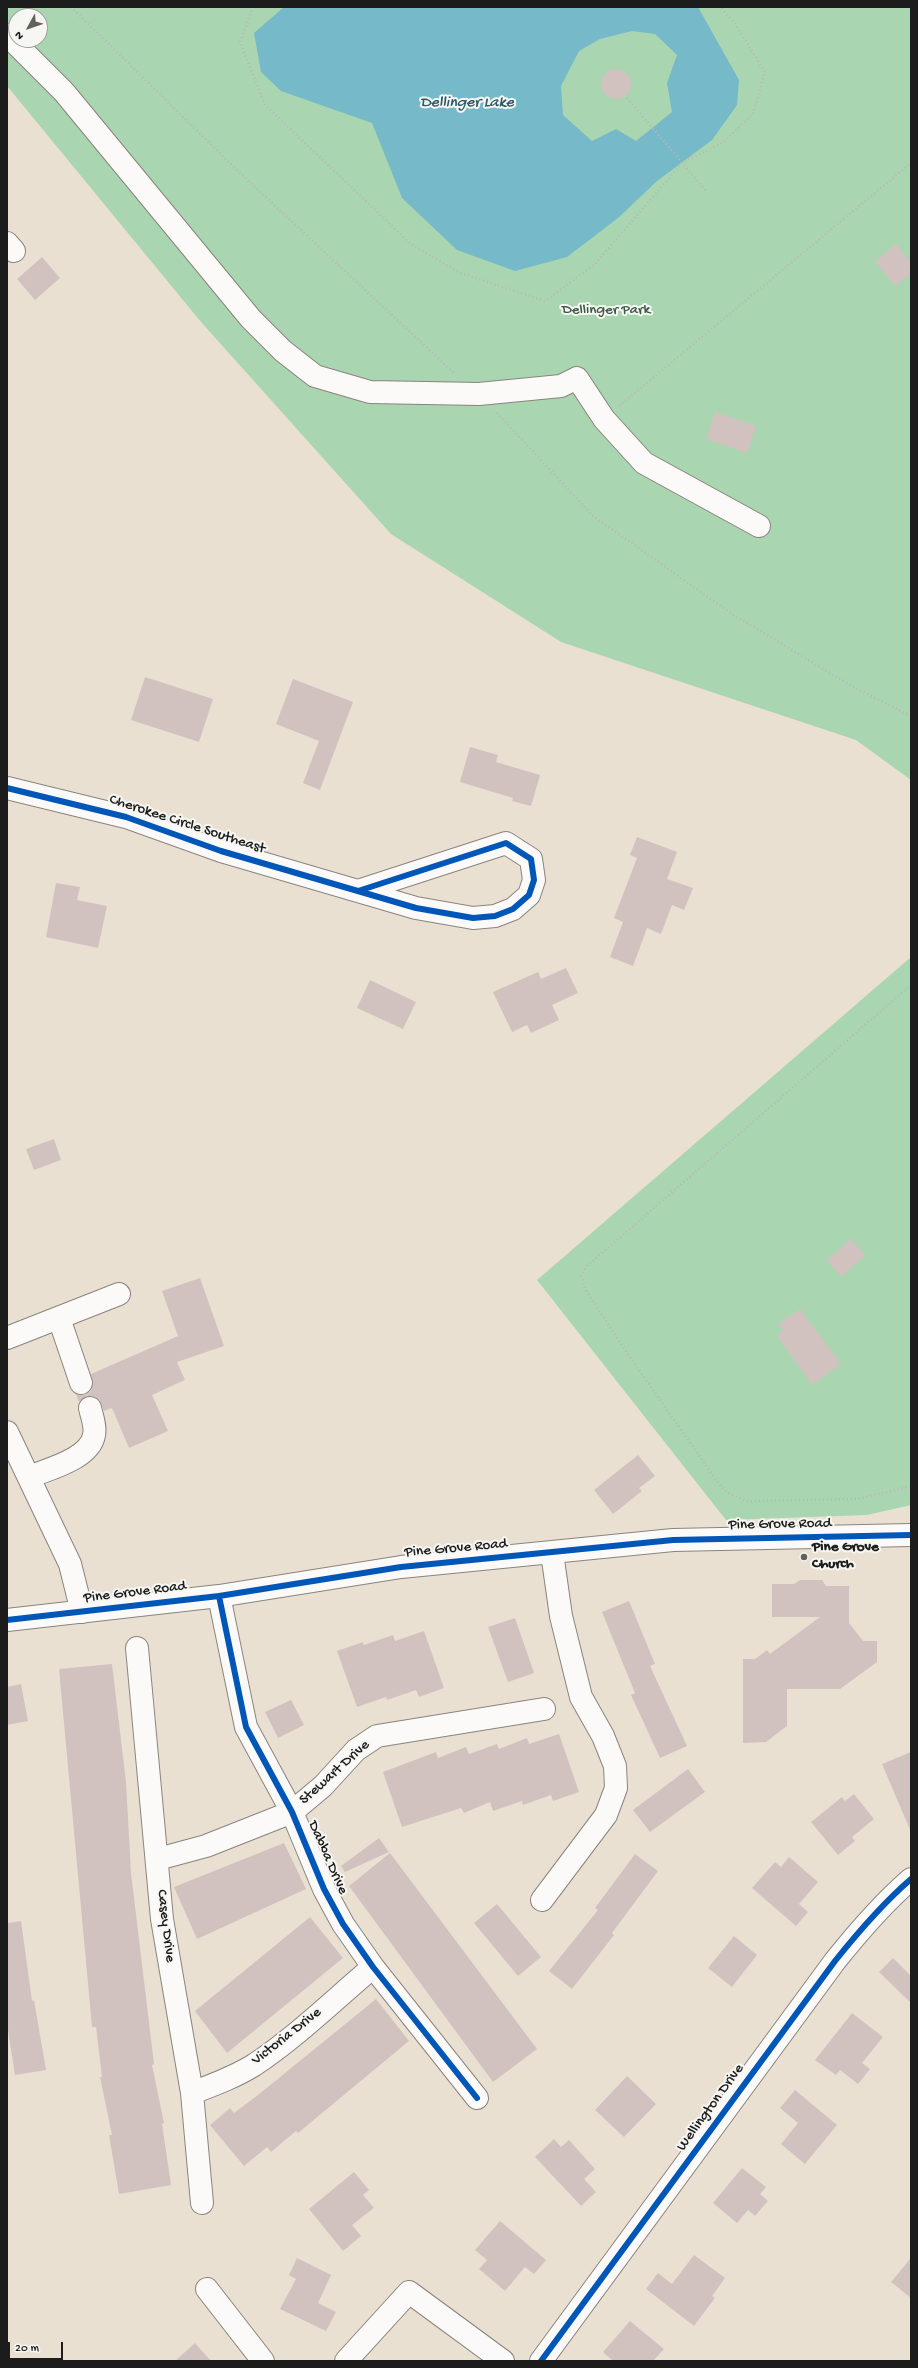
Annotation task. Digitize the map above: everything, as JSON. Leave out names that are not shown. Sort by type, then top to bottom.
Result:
[{"type":"street","points":[[7,35],[64,92],[251,319],[283,351],[315,376],[370,392],[479,394],[561,386],[576,378],[604,419],[644,463],[759,526]]},
{"type":"street","name":"Cherokee Circle Southeast","points":[[7,788],[126,817],[221,851],[416,908],[472,918],[495,916],[513,909],[529,896],[534,880],[531,859],[506,843],[358,891]]},
{"type":"street","points":[[7,1338],[119,1294]]},
{"type":"street","points":[[59,1318],[81,1383]]},
{"type":"street","points":[[29,1476],[74,1459],[89,1446],[94,1436],[95,1424],[90,1408]]},
{"type":"street","points":[[7,1432],[70,1564],[82,1612]]},
{"type":"street","name":"Pine Grove Road","points":[[7,1620],[219,1596],[401,1567],[673,1540],[911,1535]]},
{"type":"street","points":[[542,1900],[606,1815],[616,1788],[615,1766],[603,1736],[582,1697],[561,1616],[552,1553]]},
{"type":"street","name":"Dabba Drive","points":[[219,1596],[246,1727],[292,1812],[324,1889],[343,1924],[373,1967],[476,2098]]},
{"type":"street","name":"Casey Drive","points":[[137,1648],[158,1859],[162,1919],[192,2093],[202,2203]]},
{"type":"street","name":"Stewart Drive","points":[[158,1859],[206,1846],[292,1812],[323,1786],[356,1750],[377,1736],[544,1709]]},
{"type":"street","name":"Wellington Drive","points":[[540,2361],[835,1961],[866,1922],[888,1899],[911,1879]]},
{"type":"street","name":"Victoria Drive","points":[[192,2093],[220,2083],[253,2065],[296,2033],[373,1967]]},
{"type":"street","points":[[207,2289],[263,2361]]},
{"type":"street","points":[[346,2361],[409,2292],[503,2361]]},
{"type":"path","points":[[71,7],[345,273],[479,394],[593,516],[732,614],[857,689],[911,716]]},
{"type":"path","points":[[253,7],[240,42],[265,105],[412,245],[460,273],[545,301],[595,264],[683,162],[722,143],[753,114],[765,72],[734,22],[720,7]]},
{"type":"path","points":[[627,98],[707,192]]},
{"type":"path","points":[[604,419],[911,163]]},
{"type":"path","points":[[911,985],[787,1095],[588,1266],[581,1276],[585,1288],[624,1347],[719,1484],[728,1493],[747,1501],[858,1498],[911,1486]]},
{"type":"green space","name":"Dellinger Park","points":[[7,7],[911,7],[911,780],[856,740],[561,642],[391,534],[201,322],[7,86]]},
{"type":"green space","points":[[911,957],[911,1505],[867,1515],[726,1520],[537,1280]]},
{"type":"water","name":"Dellinger Lake","points":[[284,7],[698,7],[739,80],[737,105],[712,140],[657,181],[618,218],[567,257],[515,271],[457,250],[402,198],[372,123],[281,91],[261,72],[254,33]],"holes":[[[632,31],[655,34],[677,55],[667,83],[672,112],[636,141],[616,129],[592,141],[563,115],[561,86],[579,51],[600,39]]]},
{"type":"building","points":[[616,69],[627,73],[631,84],[627,95],[616,99],[605,95],[601,84],[605,73]]},
{"type":"building","points":[[896,244],[911,263],[911,273],[895,286],[875,261]]},
{"type":"building","points":[[42,257],[60,278],[35,300],[17,279]]},
{"type":"building","points":[[715,412],[756,426],[747,453],[706,439]]},
{"type":"building","points":[[145,677],[213,699],[199,742],[131,720]]},
{"type":"building","points":[[293,679],[353,702],[320,790],[303,783],[319,741],[276,724]]},
{"type":"building","points":[[470,747],[498,755],[496,762],[540,775],[531,806],[512,801],[513,798],[460,782]]},
{"type":"building","points":[[637,837],[677,852],[667,879],[693,888],[684,910],[672,905],[661,934],[647,928],[633,966],[610,957],[623,922],[614,918],[637,858],[630,855]]},
{"type":"building","points":[[56,883],[80,887],[77,900],[107,906],[98,948],[46,937]]},
{"type":"building","points":[[566,968],[578,993],[552,1005],[559,1020],[531,1033],[527,1025],[512,1032],[493,992],[538,972],[541,979]]},
{"type":"building","points":[[370,980],[416,1002],[403,1029],[357,1008]]},
{"type":"building","points":[[54,1139],[61,1160],[34,1170],[26,1149]]},
{"type":"building","points":[[851,1239],[865,1255],[841,1277],[827,1260]]},
{"type":"building","points":[[200,1278],[224,1346],[177,1362],[185,1380],[152,1395],[168,1431],[129,1448],[112,1408],[104,1411],[99,1400],[93,1396],[87,1396],[79,1402],[76,1394],[85,1395],[91,1391],[93,1385],[91,1374],[178,1336],[162,1291]]},
{"type":"building","points":[[800,1309],[841,1364],[812,1385],[777,1336],[783,1331],[778,1324]]},
{"type":"building","points":[[638,1455],[655,1476],[639,1488],[642,1491],[613,1514],[594,1490]]},
{"type":"building","points":[[800,1580],[822,1580],[826,1586],[849,1586],[849,1623],[863,1641],[877,1641],[877,1662],[840,1689],[787,1689],[787,1726],[766,1742],[743,1743],[743,1659],[755,1659],[767,1650],[770,1654],[820,1617],[772,1617],[772,1584],[794,1584]]},
{"type":"building","points":[[629,1601],[655,1664],[650,1666],[687,1746],[660,1758],[631,1695],[635,1693],[602,1612]]},
{"type":"building","points":[[515,1618],[534,1673],[508,1682],[488,1627]]},
{"type":"building","points":[[424,1631],[444,1688],[419,1697],[416,1690],[387,1700],[386,1697],[357,1707],[337,1651],[363,1642],[364,1645],[393,1635],[395,1641]]},
{"type":"building","points":[[112,1664],[126,1782],[131,1873],[154,2064],[152,2065],[164,2123],[162,2124],[171,2185],[119,2194],[109,2135],[112,2135],[100,2077],[102,2077],[96,2027],[92,2027],[59,1669]]},
{"type":"building","points":[[21,1684],[28,1721],[7,1725],[7,1687]]},
{"type":"building","points":[[291,1700],[304,1725],[278,1738],[265,1712]]},
{"type":"building","points":[[559,1734],[579,1792],[553,1801],[551,1795],[523,1805],[522,1801],[493,1811],[490,1802],[464,1813],[461,1808],[402,1827],[383,1772],[436,1752],[438,1758],[466,1747],[469,1754],[497,1744],[499,1749],[527,1738],[529,1744]]},
{"type":"building","points":[[911,1752],[911,1832],[882,1764]]},
{"type":"building","points":[[688,1769],[705,1792],[650,1832],[633,1810]]},
{"type":"building","points":[[854,1794],[874,1819],[852,1837],[855,1841],[838,1855],[811,1822],[842,1797],[845,1801]]},
{"type":"building","points":[[379,1838],[389,1852],[345,1872],[341,1866]]},
{"type":"building","points":[[284,1843],[306,1889],[197,1939],[174,1887]]},
{"type":"building","points":[[390,1853],[537,2049],[493,2082],[349,1886]]},
{"type":"building","points":[[635,1854],[658,1871],[612,1933],[614,1935],[572,1989],[549,1971],[598,1910],[595,1908]]},
{"type":"building","points":[[789,1857],[818,1882],[799,1904],[808,1912],[796,1926],[752,1888],[775,1862],[781,1867]]},
{"type":"building","points":[[497,1904],[541,1957],[518,1976],[474,1923]]},
{"type":"building","points":[[310,1917],[343,1958],[227,2053],[195,2011]]},
{"type":"building","points":[[21,1921],[32,2001],[34,2000],[46,2070],[15,2075],[7,2024],[7,1923]]},
{"type":"building","points":[[734,1936],[757,1955],[732,1987],[708,1968]]},
{"type":"building","points":[[893,1958],[911,1976],[911,2003],[879,1972]]},
{"type":"building","points":[[376,1999],[409,2041],[298,2133],[296,2131],[271,2152],[267,2147],[244,2166],[210,2125],[230,2108],[234,2113],[258,2095]]},
{"type":"building","points":[[852,2013],[883,2037],[862,2063],[870,2069],[858,2084],[840,2070],[836,2075],[815,2060]]},
{"type":"building","points":[[627,2076],[656,2104],[624,2137],[595,2110]]},
{"type":"building","points":[[795,2090],[837,2125],[805,2164],[781,2144],[798,2123],[780,2108]]},
{"type":"building","points":[[554,2139],[561,2147],[569,2140],[595,2169],[584,2179],[596,2192],[581,2206],[535,2157]]},
{"type":"building","points":[[742,2168],[766,2187],[760,2194],[768,2201],[755,2216],[748,2210],[737,2223],[713,2203]]},
{"type":"building","points":[[354,2172],[369,2190],[363,2195],[374,2208],[352,2225],[361,2236],[343,2251],[309,2209]]},
{"type":"building","points":[[500,2221],[546,2260],[534,2274],[525,2267],[505,2291],[479,2269],[487,2260],[475,2250]]},
{"type":"building","points":[[694,2255],[725,2278],[712,2296],[715,2298],[694,2326],[646,2289],[658,2273],[672,2284]]},
{"type":"building","points":[[297,2258],[331,2275],[318,2303],[336,2312],[326,2331],[280,2309],[296,2279],[289,2275]]},
{"type":"building","points":[[911,2258],[911,2298],[891,2282]]},
{"type":"building","points":[[630,2321],[664,2349],[653,2361],[613,2361],[603,2352]]},
{"type":"building","points":[[195,2343],[211,2361],[175,2361]]},
{"type":"cycle path","points":[[7,788],[126,817],[221,851],[416,908],[473,918],[495,916],[513,909],[529,895],[534,880],[531,859],[506,843],[358,891]]},
{"type":"cycle path","points":[[7,1620],[219,1596],[401,1567],[673,1540],[911,1535]]},
{"type":"cycle path","points":[[219,1596],[246,1727],[292,1812],[324,1889],[343,1924],[373,1967],[477,2098]]},
{"type":"cycle path","points":[[541,2361],[835,1961],[871,1918],[911,1879]]},
{"type":"place","name":"Pine Grove Church","points":[[804,1557]]}]
